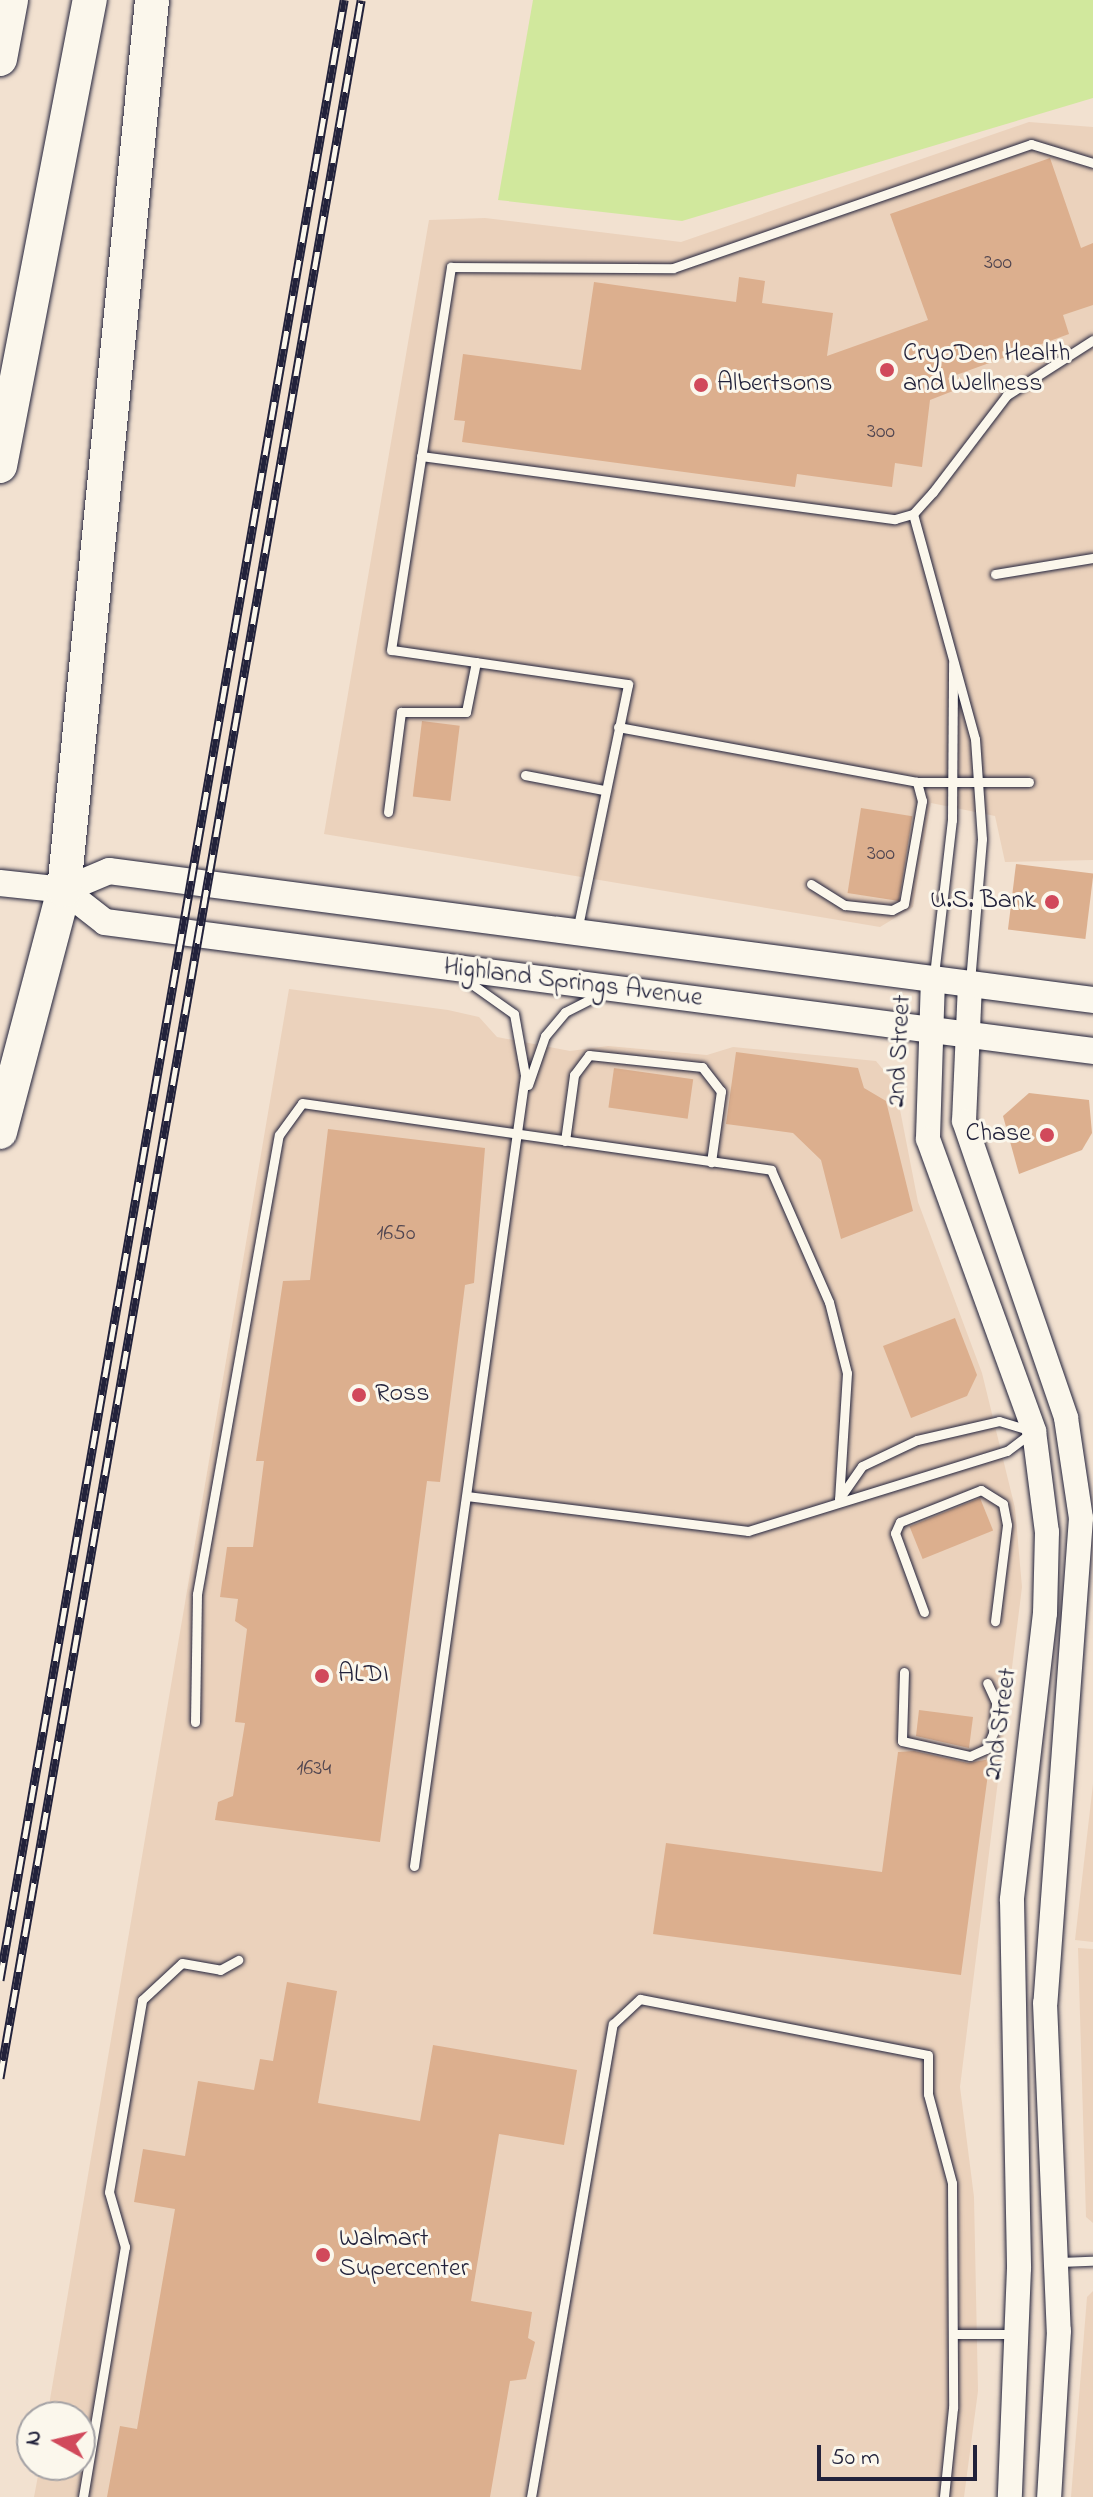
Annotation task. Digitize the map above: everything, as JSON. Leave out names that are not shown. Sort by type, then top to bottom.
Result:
[{"type":"highway","points":[[0,59],[11,0]]},
{"type":"highway","points":[[0,466],[90,0]]},
{"type":"highway","points":[[0,1132],[64,890],[152,0]]},
{"type":"main road","name":"Highland Springs Avenue","points":[[0,883],[64,890],[109,871],[1093,1000]]},
{"type":"main road","name":"Highland Springs Avenue","points":[[64,890],[105,922],[1093,1051]]},
{"type":"street","name":"2nd Street","points":[[933,978],[928,1139],[1034,1431],[1048,1563],[1012,1900],[1009,2055],[1019,2333],[1016,2433],[1010,2497]]},
{"type":"street","points":[[970,984],[961,1104],[971,1153],[1066,1418],[1081,1518],[1079,1615],[1048,1906],[1046,2052],[1058,2262],[1049,2497]]},
{"type":"street","points":[[1030,1722],[1036,1790],[1028,1901],[1048,1906]]},
{"type":"street","points":[[1009,2055],[1029,2068],[1034,2082],[1042,2240],[1058,2262]]},
{"type":"street","points":[[1016,2433],[1022,2497]]},
{"type":"lane","points":[[577,931],[628,684],[391,650],[451,267],[673,268],[1031,144],[1093,163]]},
{"type":"lane","points":[[421,456],[869,520],[913,514],[1007,395],[1093,340]]},
{"type":"lane","points":[[913,514],[953,652],[980,787],[970,984]]},
{"type":"lane","points":[[995,574],[1093,558]]},
{"type":"lane","points":[[933,978],[954,787],[953,652]]},
{"type":"lane","points":[[388,812],[401,712],[466,712],[476,662]]},
{"type":"lane","points":[[618,727],[954,787],[1029,782]]},
{"type":"lane","points":[[525,775],[604,790]]},
{"type":"lane","points":[[811,884],[845,905],[892,910],[904,904],[922,801],[917,782]]},
{"type":"lane","points":[[414,1866],[523,1104],[524,1042],[514,1014],[485,987],[425,964]]},
{"type":"lane","points":[[523,1104],[545,1036],[565,1012],[596,995],[653,994]]},
{"type":"lane","points":[[565,1141],[574,1075],[589,1055],[702,1067],[721,1091],[711,1162]]},
{"type":"lane","points":[[195,1722],[197,1594],[279,1135],[302,1103],[771,1170],[829,1302],[847,1373],[839,1499]]},
{"type":"lane","points":[[839,1499],[862,1466],[917,1440],[999,1421],[1034,1431]]},
{"type":"lane","points":[[467,1496],[719,1532],[775,1526],[839,1499],[1007,1451],[1034,1431]]},
{"type":"lane","points":[[924,1612],[895,1533],[900,1522],[981,1490],[1003,1504],[1007,1525],[995,1621]]},
{"type":"lane","points":[[904,1672],[902,1741],[970,1756],[986,1749],[993,1733],[996,1702],[987,1683]]},
{"type":"lane","points":[[83,2497],[125,2247],[109,2192],[142,2000],[182,1963],[220,1970],[238,1960]]},
{"type":"lane","points":[[531,2497],[613,2024],[640,1999],[928,2055],[928,2094],[952,2183],[954,2334],[944,2497]]},
{"type":"lane","points":[[1058,2262],[1093,2261]]},
{"type":"lane","points":[[954,2334],[1019,2333]]},
{"type":"shaded area","points":[[1029,122],[1093,127],[1093,860],[1005,862],[995,816],[931,803],[913,907],[880,927],[324,834],[429,220],[485,218],[681,242]]},
{"type":"shaded area","points":[[289,989],[448,1010],[479,1017],[497,1037],[570,1051],[608,1046],[707,1055],[733,1047],[876,1061],[895,1084],[918,1202],[982,1373],[1015,1508],[1022,1587],[960,2087],[974,2197],[978,2391],[964,2497],[34,2497],[37,2481],[96,2481],[96,2401],[50,2401]]},
{"type":"shaded area","points":[[1093,1784],[1093,1942],[1075,1940]]},
{"type":"shaded area","points":[[1078,1948],[1093,1949],[1093,2223],[1086,2217]]},
{"type":"shaded area","points":[[1093,2291],[1093,2497],[1071,2497],[1087,2297]]},
{"type":"green space","points":[[533,0],[1093,0],[1093,98],[682,221],[498,200]]},
{"type":"building","points":[[1050,158],[1081,248],[1093,243],[1093,305],[1063,315],[1069,334],[948,378],[953,391],[930,400],[922,467],[895,463],[892,487],[797,474],[795,487],[462,442],[465,421],[454,420],[463,354],[581,370],[594,282],[736,302],[739,277],[765,281],[762,303],[833,313],[827,356],[928,320],[890,214]]},
{"type":"building","points":[[422,721],[460,726],[450,801],[413,796]]},
{"type":"building","points":[[861,808],[912,816],[899,901],[848,893]]},
{"type":"building","name":"U.S. Bank","points":[[1016,864],[1093,873],[1085,939],[1008,930]]},
{"type":"building","points":[[736,1052],[858,1068],[864,1088],[886,1101],[913,1211],[841,1239],[821,1160],[793,1133],[726,1124]]},
{"type":"building","points":[[614,1068],[693,1079],[688,1119],[608,1108]]},
{"type":"building","name":"Chase","points":[[1029,1093],[1089,1100],[1092,1133],[1082,1150],[1019,1174],[1003,1116]]},
{"type":"building","points":[[328,1129],[485,1148],[474,1283],[465,1285],[440,1482],[427,1481],[380,1842],[215,1820],[218,1802],[233,1796],[245,1723],[235,1722],[247,1629],[235,1621],[238,1599],[220,1597],[227,1547],[253,1547],[264,1461],[256,1461],[283,1281],[310,1280]]},
{"type":"building","points":[[955,1318],[977,1375],[967,1396],[911,1418],[883,1346]]},
{"type":"building","points":[[980,1498],[993,1530],[923,1559],[910,1526]]},
{"type":"building","points":[[919,1710],[973,1717],[969,1748],[916,1736]]},
{"type":"building","points":[[914,1751],[968,1763],[990,1759],[961,1975],[653,1934],[666,1843],[882,1872],[898,1752]]},
{"type":"building","name":"Walmart Supercenter","points":[[287,1982],[337,1991],[318,2103],[420,2121],[433,2045],[577,2070],[564,2145],[499,2134],[471,2301],[532,2312],[528,2338],[535,2342],[526,2379],[510,2381],[490,2497],[107,2497],[120,2426],[137,2429],[175,2209],[134,2202],[143,2149],[185,2156],[198,2081],[254,2090],[260,2059],[273,2061]]},
{"type":"railway","points":[[0,1980],[344,0]]},
{"type":"railway","points":[[0,2078],[361,0]]},
{"type":"place","name":"CryoDen Health and Wellness","points":[[887,370]]},
{"type":"place","name":"Albertsons","points":[[701,385]]},
{"type":"place","name":"U.S. Bank","points":[[1052,902]]},
{"type":"place","name":"Chase","points":[[1047,1135]]},
{"type":"place","name":"Ross","points":[[359,1395]]},
{"type":"place","name":"ALDI","points":[[322,1676]]},
{"type":"place","name":"Walmart Supercenter","points":[[323,2255]]}]
